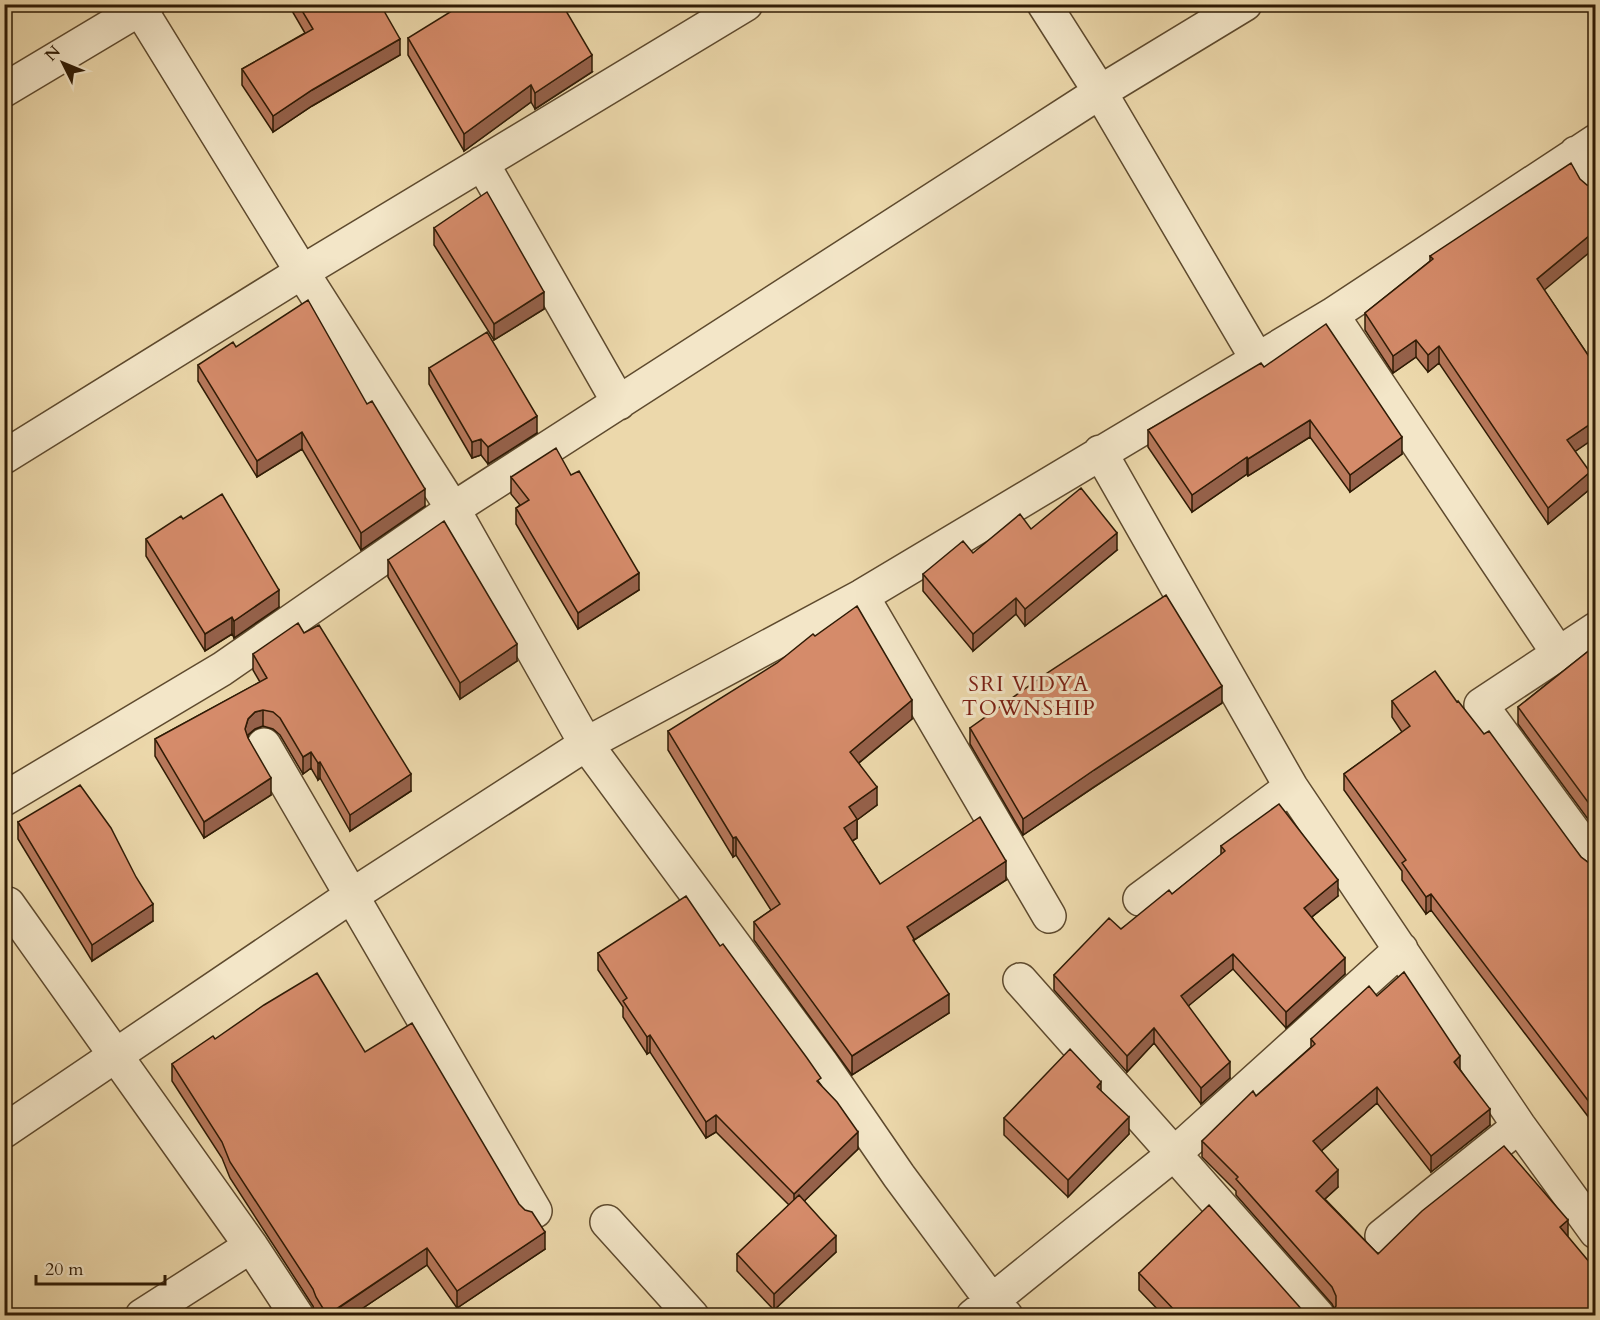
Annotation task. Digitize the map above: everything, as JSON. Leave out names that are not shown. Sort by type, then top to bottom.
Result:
[{"type":"street","points":[[4,457],[302,272],[746,4]]},
{"type":"street","points":[[1044,4],[1100,92],[1257,359]]},
{"type":"street","points":[[4,799],[222,669],[453,509],[1100,92],[1245,4]]},
{"type":"street","points":[[4,90],[142,6],[302,272],[453,509],[586,744],[822,1064],[990,1310],[1175,1153],[1401,949]]},
{"type":"street","points":[[4,1131],[351,896],[586,744],[862,596],[1332,315],[1586,147],[1596,185]]},
{"type":"street","points":[[482,163],[619,403]]},
{"type":"street","points":[[1332,315],[1558,653]]},
{"type":"street","points":[[1100,452],[1291,788],[1519,1126],[1596,1232]]},
{"type":"street","points":[[862,596],[1049,916]]},
{"type":"street","points":[[1596,629],[1481,705],[1596,862]]},
{"type":"street","points":[[264,745],[535,1212]]},
{"type":"street","points":[[1140,899],[1291,788]]},
{"type":"street","points":[[8,904],[251,1246],[297,1316]]},
{"type":"street","points":[[1020,980],[1318,1316]]},
{"type":"street","points":[[1382,1236],[1519,1126]]},
{"type":"street","points":[[607,1222],[692,1316]]},
{"type":"street","points":[[142,1316],[251,1246]]},
{"type":"building","points":[[298,4],[380,4],[400,39],[312,90],[273,116],[242,69],[313,29]]},
{"type":"building","points":[[463,4],[562,4],[592,55],[535,93],[531,85],[464,134],[408,38]]},
{"type":"building","points":[[1571,163],[1580,179],[1587,185],[1596,187],[1596,230],[1537,279],[1596,367],[1596,420],[1567,440],[1590,472],[1548,508],[1439,346],[1428,355],[1416,340],[1393,356],[1365,313],[1433,259],[1430,256]]},
{"type":"building","points":[[487,192],[544,292],[494,324],[434,228]]},
{"type":"building","points":[[308,300],[367,404],[372,401],[425,489],[361,533],[302,432],[257,461],[198,365],[233,342],[236,347]]},
{"type":"building","points":[[1326,324],[1402,437],[1350,475],[1310,420],[1248,459],[1247,457],[1192,495],[1148,430],[1261,363],[1264,367]]},
{"type":"building","points":[[487,332],[537,416],[488,447],[481,439],[472,442],[429,368]]},
{"type":"building","points":[[556,448],[571,475],[579,471],[639,573],[578,613],[516,508],[529,500],[511,477]]},
{"type":"building","points":[[1081,488],[1117,533],[1025,609],[1016,598],[973,634],[923,574],[963,541],[973,553],[1020,514],[1031,529]]},
{"type":"building","points":[[222,494],[279,590],[234,621],[232,617],[205,634],[146,539],[181,516],[183,519]]},
{"type":"building","points":[[444,521],[517,644],[460,683],[388,560]]},
{"type":"building","points":[[1166,595],[1222,686],[1023,819],[970,728],[1047,673]]},
{"type":"building","points":[[857,606],[912,700],[850,752],[877,787],[849,807],[857,819],[844,828],[880,884],[980,817],[1006,861],[907,927],[913,940],[949,994],[852,1056],[754,922],[780,904],[736,837],[733,838],[668,731],[777,663],[813,634],[815,636]]},
{"type":"building","points":[[298,623],[304,633],[319,625],[411,774],[350,815],[320,762],[318,763],[311,752],[303,757],[280,718],[273,712],[263,710],[255,712],[248,719],[245,729],[271,778],[204,822],[155,739],[267,678],[253,654]]},
{"type":"building","points":[[1596,645],[1596,813],[1518,707]]},
{"type":"building","points":[[1435,671],[1484,734],[1489,731],[1581,857],[1589,863],[1596,864],[1596,1111],[1431,894],[1426,897],[1402,863],[1406,860],[1344,774],[1410,726],[1392,701]]},
{"type":"building","points":[[80,785],[111,828],[136,877],[153,904],[92,945],[18,822]]},
{"type":"building","points":[[1279,804],[1338,880],[1304,908],[1345,958],[1286,1012],[1233,954],[1181,996],[1230,1062],[1201,1088],[1154,1028],[1127,1056],[1054,975],[1109,918],[1121,929],[1169,890],[1172,894],[1225,851],[1221,846]]},
{"type":"building","points":[[686,896],[720,946],[723,944],[807,1058],[821,1078],[817,1081],[837,1102],[858,1132],[794,1194],[716,1115],[706,1122],[650,1035],[647,1037],[623,1001],[627,998],[598,953]]},
{"type":"building","points":[[1404,972],[1460,1056],[1454,1062],[1490,1109],[1431,1156],[1377,1087],[1313,1141],[1338,1170],[1316,1191],[1378,1254],[1422,1211],[1504,1146],[1568,1220],[1560,1227],[1596,1270],[1596,1316],[1326,1316],[1336,1306],[1336,1296],[1332,1287],[1236,1179],[1238,1177],[1202,1141],[1253,1091],[1256,1096],[1315,1044],[1311,1039],[1369,986],[1377,996]]},
{"type":"building","points":[[317,973],[365,1052],[412,1023],[519,1204],[525,1210],[532,1212],[545,1232],[457,1291],[427,1248],[327,1315],[313,1289],[230,1162],[222,1142],[172,1064],[213,1036],[215,1039],[264,1005]]},
{"type":"building","points":[[1070,1049],[1101,1082],[1097,1087],[1129,1117],[1068,1180],[1004,1118]]},
{"type":"building","points":[[799,1195],[836,1236],[774,1294],[737,1254]]},
{"type":"building","points":[[1209,1205],[1310,1316],[1180,1316],[1139,1273]]},
{"type":"district","name":"SRI VIDYA TOWNSHIP","points":[[1029,696]]}]
